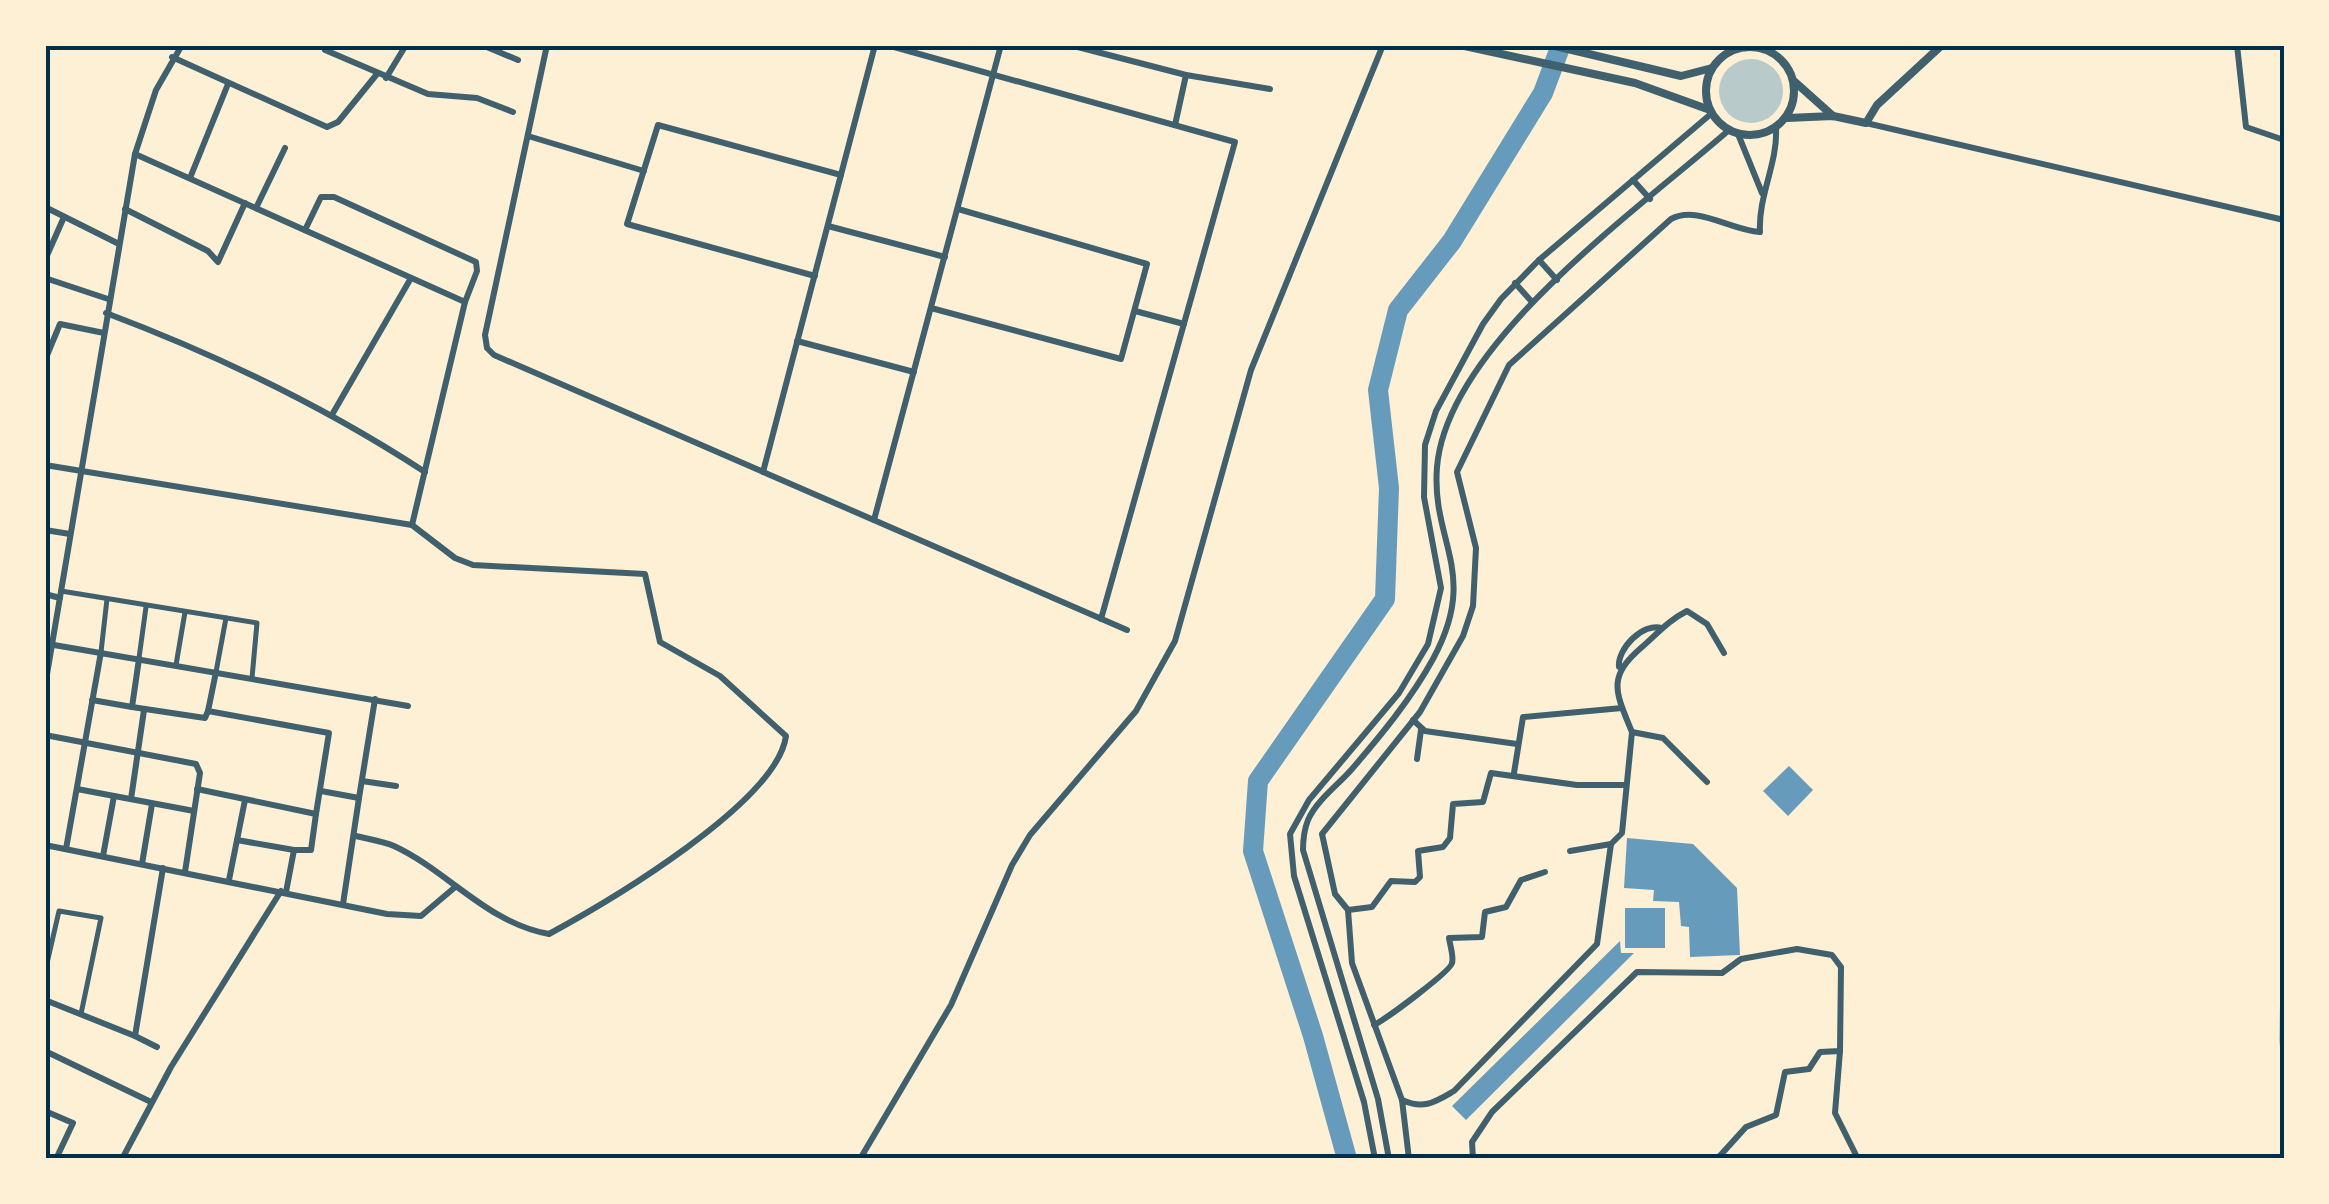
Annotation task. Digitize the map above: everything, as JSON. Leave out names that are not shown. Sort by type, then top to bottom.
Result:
[{"type":"street","points":[[45,686],[135,154],[156,90],[182,45]]},
{"type":"street","points":[[386,78],[406,45]]},
{"type":"street","points":[[482,45],[518,60]]},
{"type":"street","points":[[547,45],[485,335],[487,348],[494,355],[1127,630]]},
{"type":"street","points":[[763,472],[875,45]]},
{"type":"street","points":[[888,45],[1235,142],[1102,619]]},
{"type":"street","points":[[874,520],[1000,45]]},
{"type":"street","points":[[1070,45],[1186,75],[1270,90]]},
{"type":"street","points":[[860,1159],[951,1005],[1012,864],[1030,834],[1136,711],[1175,642],[1251,370],[1383,45]]},
{"type":"street","points":[[1460,45],[1652,88],[1711,111],[1733,132],[1763,194]]},
{"type":"street","points":[[1551,45],[1681,76],[1712,68],[1732,51],[1758,48],[1781,59],[1794,82],[1832,116]]},
{"type":"street","points":[[1866,123],[1878,105],[1942,45]]},
{"type":"street","points":[[2237,45],[2246,127],[2284,140]]},
{"type":"street","points":[[325,50],[428,94],[477,98],[514,112]]},
{"type":"street","points":[[172,57],[327,127],[338,122],[377,74]]},
{"type":"street","points":[[1711,111],[1706,88],[1712,68]]},
{"type":"street","points":[[1175,125],[1186,75]]},
{"type":"street","points":[[1389,1159],[1378,1100],[1303,837],[1309,817],[1385,731],[1440,645],[1455,580],[1438,486],[1440,446],[1484,356],[1532,302],[1733,132],[1758,136],[1776,128],[1786,118],[1795,94],[1794,82]]},
{"type":"street","points":[[190,178],[228,84]]},
{"type":"street","points":[[1375,1159],[1364,1102],[1294,876],[1290,834],[1309,800],[1399,693],[1428,644],[1442,588],[1424,497],[1425,445],[1436,412],[1473,342],[1514,283],[1711,111]]},
{"type":"street","points":[[1786,118],[1832,116],[2284,220]]},
{"type":"street","points":[[815,276],[627,224],[658,125],[841,175]]},
{"type":"street","points":[[1408,1159],[1402,1100],[1352,963],[1348,910],[1334,894],[1322,834],[1452,663],[1472,606],[1476,548],[1458,472],[1510,365],[1670,220],[1691,213],[1734,229],[1760,232],[1763,194],[1777,148],[1776,128]]},
{"type":"street","points":[[528,136],[644,172]]},
{"type":"street","points":[[256,208],[285,148]]},
{"type":"street","points":[[135,154],[466,302]]},
{"type":"street","points":[[1633,180],[1650,199]]},
{"type":"street","points":[[305,230],[321,197],[334,197],[476,262],[477,271],[412,525]]},
{"type":"street","points":[[125,209],[208,251],[218,262],[245,203]]},
{"type":"street","points":[[45,207],[119,244]]},
{"type":"street","points":[[931,308],[1121,358],[1135,312],[1147,264],[958,209]]},
{"type":"street","points":[[45,260],[64,217]]},
{"type":"street","points":[[828,226],[945,257]]},
{"type":"street","points":[[1539,260],[1557,280]]},
{"type":"street","points":[[45,278],[108,299]]},
{"type":"street","points":[[333,413],[411,278]]},
{"type":"street","points":[[1514,283],[1532,302]]},
{"type":"street","points":[[1135,312],[1184,324]]},
{"type":"street","points":[[106,314],[225,360],[333,413],[425,472]]},
{"type":"street","points":[[45,360],[60,324],[104,332]]},
{"type":"street","points":[[798,341],[914,372]]},
{"type":"street","points":[[45,464],[412,525],[455,558],[473,565],[646,574],[660,642],[720,676],[786,740],[765,777],[718,822],[656,872],[549,934],[517,924],[454,888],[394,846],[356,836]]},
{"type":"street","points":[[45,530],[70,534]]},
{"type":"street","points":[[45,594],[107,599],[257,623],[252,678]]},
{"type":"street","points":[[66,848],[107,599]]},
{"type":"street","points":[[132,707],[146,606]]},
{"type":"street","points":[[1402,1100],[1416,1106],[1431,1105],[1454,1090],[1600,939],[1611,844],[1622,832],[1632,732],[1616,684],[1620,667],[1686,611],[1706,624],[1724,653]]},
{"type":"street","points":[[176,665],[185,612]]},
{"type":"street","points":[[92,700],[204,718],[226,618]]},
{"type":"street","points":[[54,644],[408,706]]},
{"type":"street","points":[[343,904],[376,698]]},
{"type":"street","points":[[1514,773],[1519,725],[1532,714],[1622,708]]},
{"type":"street","points":[[130,799],[144,710]]},
{"type":"street","points":[[208,711],[328,732],[331,738],[311,850],[238,840]]},
{"type":"street","points":[[1412,720],[1421,729],[1517,744]]},
{"type":"street","points":[[1417,759],[1421,729]]},
{"type":"street","points":[[1632,732],[1663,738],[1707,782]]},
{"type":"street","points":[[45,735],[196,764],[200,773],[185,872]]},
{"type":"street","points":[[1348,910],[1372,906],[1391,880],[1415,882],[1420,878],[1418,852],[1443,847],[1450,838],[1453,804],[1483,802],[1491,773],[1514,773],[1577,785],[1626,785]]},
{"type":"street","points":[[362,781],[396,786]]},
{"type":"street","points":[[77,789],[194,811]]},
{"type":"street","points":[[197,789],[316,814]]},
{"type":"street","points":[[321,790],[359,798]]},
{"type":"street","points":[[104,856],[114,796]]},
{"type":"street","points":[[229,880],[245,800]]},
{"type":"street","points":[[142,864],[152,804]]},
{"type":"street","points":[[45,844],[421,916],[454,888]]},
{"type":"street","points":[[1570,850],[1611,844]]},
{"type":"street","points":[[122,1159],[151,1102],[283,892],[294,850]]},
{"type":"street","points":[[135,1036],[163,868]]},
{"type":"street","points":[[1374,1025],[1408,1004],[1430,980],[1448,970],[1452,963],[1449,938],[1482,937],[1485,912],[1506,908],[1521,880],[1545,872]]},
{"type":"street","points":[[45,972],[60,912],[101,918],[81,1016]]},
{"type":"street","points":[[1472,1159],[1472,1142],[1492,1112],[1637,972],[1722,973],[1741,959],[1798,949],[1832,955],[1841,967],[1836,1113],[1858,1159]]},
{"type":"street","points":[[45,1000],[157,1046]]},
{"type":"street","points":[[1717,1159],[1746,1127],[1776,1115],[1785,1072],[1809,1069],[1820,1052],[1840,1051]]},
{"type":"street","points":[[45,1052],[151,1102]]},
{"type":"street","points":[[45,1111],[73,1124],[56,1159]]},
{"type":"shaded area","points":[[1751,59],[1774,68],[1783,91],[1774,114],[1751,123],[1728,114],[1719,91],[1728,68]]},
{"type":"shaded area","points":[[2284,855],[2284,1078],[2279,1040]]},
{"type":"water","points":[[1789,766],[1813,790],[1788,816],[1763,791]]},
{"type":"water","points":[[1627,838],[1693,844],[1737,888],[1740,955],[1690,957],[1689,927],[1681,926],[1679,902],[1653,901],[1654,890],[1624,888]]},
{"type":"water","points":[[1625,908],[1665,908],[1665,948],[1625,948]]},
{"type":"water","points":[[1620,941],[1621,953],[1634,953],[1466,1120],[1452,1106]]},
{"type":"waterway","points":[[1347,1159],[1313,1036],[1253,851],[1258,781],[1385,599],[1389,488],[1378,390],[1398,310],[1452,241],[1543,93],[1561,45]]}]
